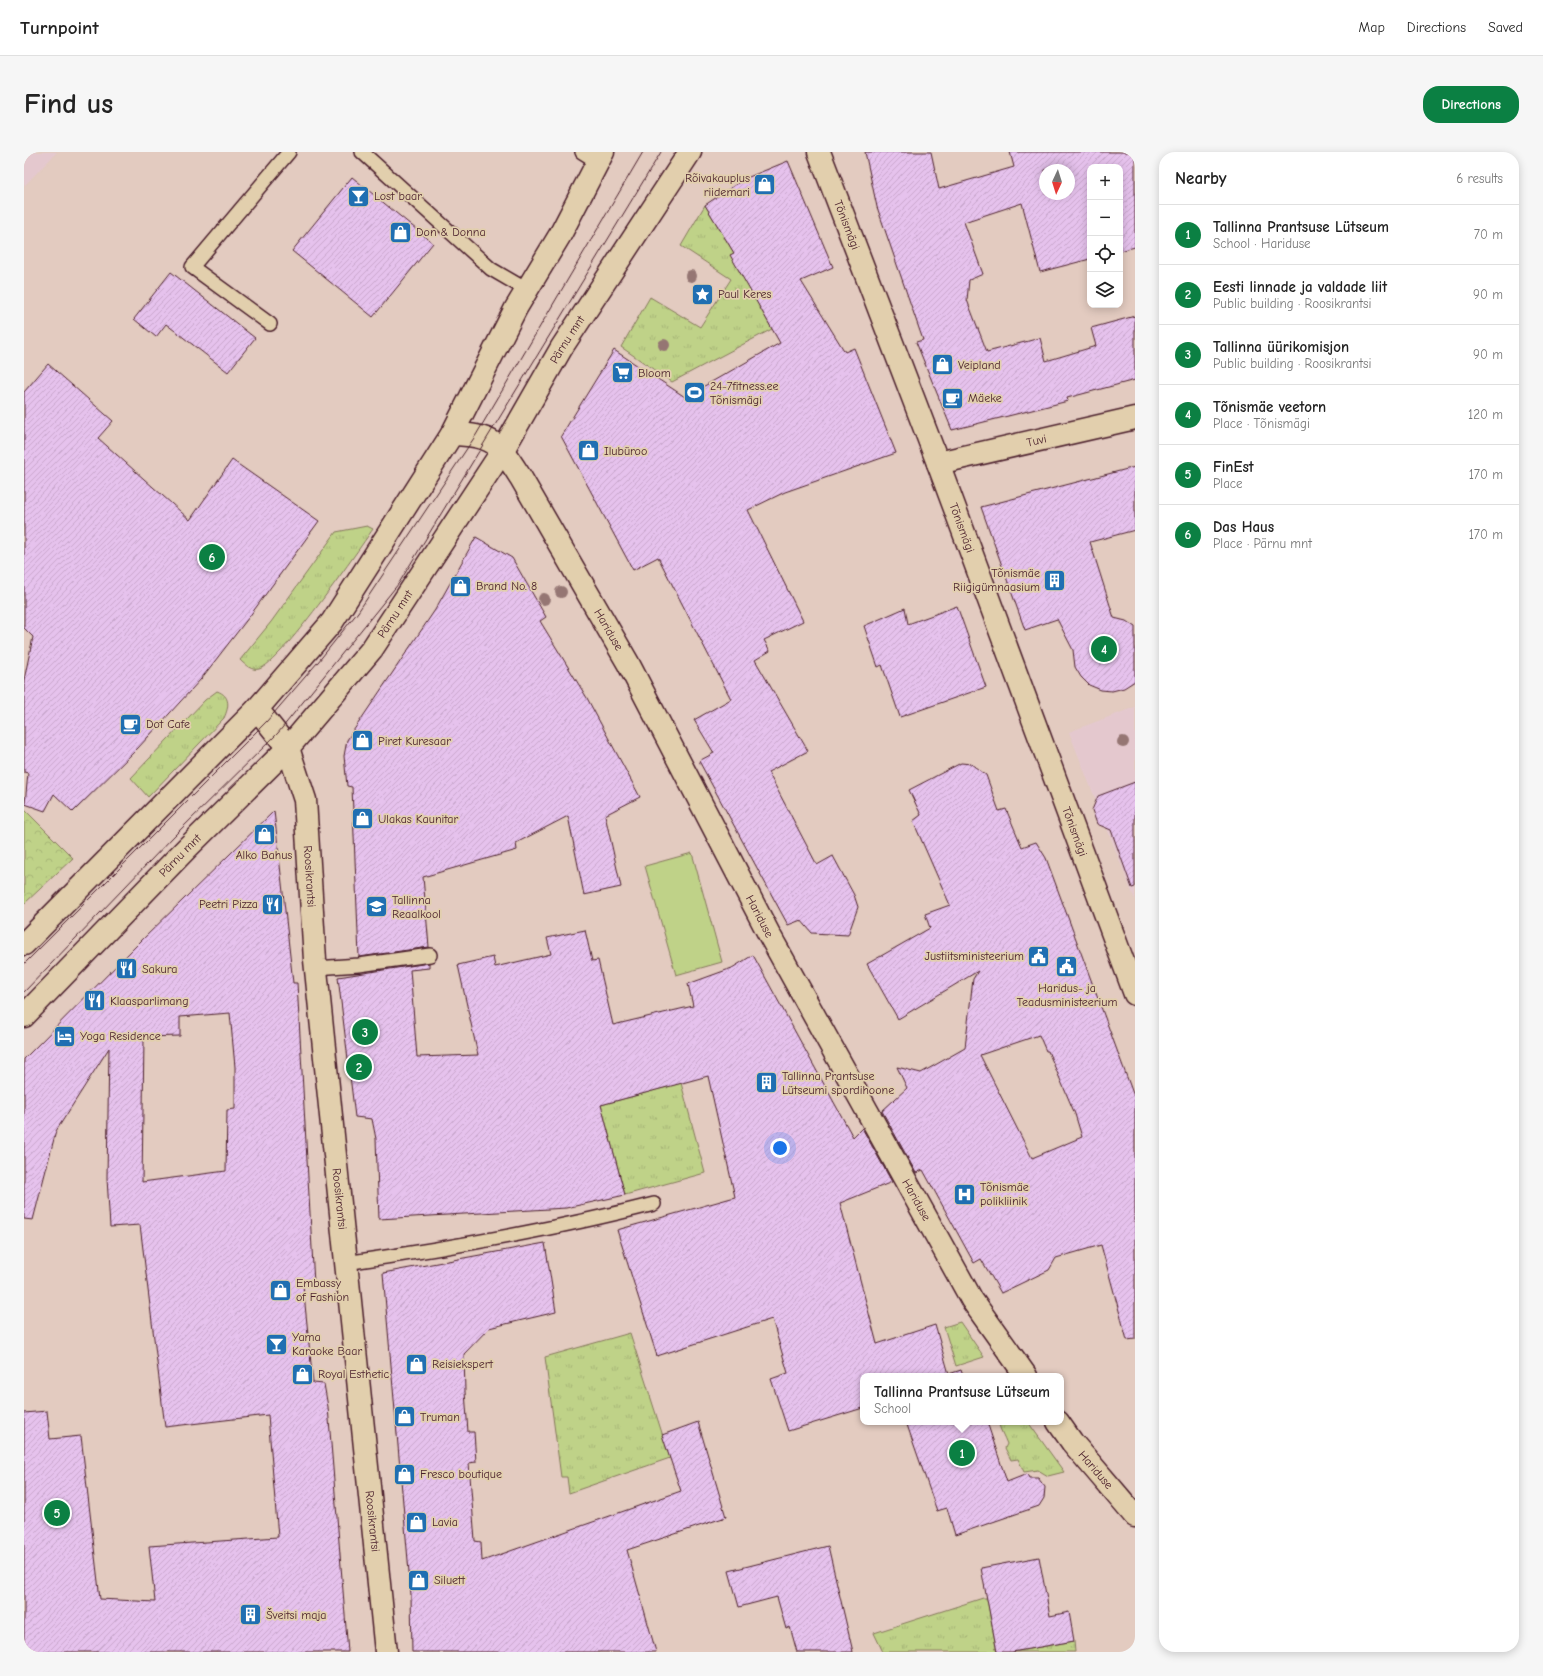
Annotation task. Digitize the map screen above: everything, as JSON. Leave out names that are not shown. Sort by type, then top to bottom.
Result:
[{"type":"street","name":"Pärnu mnt","points":[[24,1016],[187,848],[288,748],[372,649],[503,450],[562,347],[690,152]]},
{"type":"street","points":[[676,174],[704,152]]},
{"type":"street","name":"Tõnismägi","points":[[819,152],[938,462],[1135,994]]},
{"type":"street","points":[[24,944],[257,709],[332,622],[452,434],[527,290],[560,235],[594,155]]},
{"type":"street","name":"Tuvi","points":[[938,462],[1135,418]]},
{"type":"street","points":[[452,434],[476,435],[486,438],[503,450]]},
{"type":"street","name":"Hariduse","points":[[503,450],[521,478],[628,663],[770,936],[972,1300],[1024,1373]]},
{"type":"street","points":[[257,709],[288,748]]},
{"type":"street","name":"Roosikrantsi","points":[[288,748],[304,800],[316,968],[386,1652]]},
{"type":"street","name":"Hariduse","points":[[1060,1425],[1072,1442],[1135,1516]]},
{"type":"lane","points":[[270,324],[192,267],[289,152]]},
{"type":"lane","points":[[362,152],[491,269],[527,290]]},
{"type":"lane","points":[[316,968],[359,965],[430,955]]},
{"type":"lane","points":[[345,1263],[547,1229],[591,1220],[654,1204]]},
{"type":"shaded area","points":[[24,152],[57,152],[24,186]]},
{"type":"shaded area","points":[[1135,707],[1135,900],[1069,732]]},
{"type":"green space","points":[[705,205],[734,253],[731,255],[772,329],[672,382],[621,347],[650,297],[700,327],[731,279],[681,246]]},
{"type":"green space","points":[[367,526],[373,529],[318,606],[284,648],[270,662],[259,669],[246,666],[240,660],[271,622],[336,532]]},
{"type":"green space","points":[[217,691],[225,696],[228,702],[224,718],[148,797],[131,778],[205,700]]},
{"type":"green space","points":[[24,809],[73,858],[24,904]]},
{"type":"green space","points":[[692,853],[722,962],[676,975],[645,866]]},
{"type":"green space","points":[[681,1083],[705,1173],[625,1195],[601,1105]]},
{"type":"green space","points":[[960,1322],[984,1357],[956,1366],[944,1327]]},
{"type":"green space","points":[[630,1333],[670,1458],[569,1493],[567,1477],[561,1477],[545,1357]]},
{"type":"green space","points":[[999,1425],[1030,1425],[1064,1472],[1048,1476],[1038,1470],[1024,1472],[1018,1459],[1011,1460],[1005,1448],[1007,1444]]},
{"type":"green space","points":[[987,1598],[997,1652],[883,1652],[874,1633]]},
{"type":"green space","points":[[1074,1641],[1075,1652],[1012,1652]]},
{"type":"building","points":[[865,152],[931,152],[939,189],[1014,167],[1010,152],[1135,152],[1135,247],[1123,250],[1123,164],[1087,164],[1087,260],[1040,272],[1022,203],[964,222],[983,274],[969,280],[967,300],[987,352],[1040,338],[1046,361],[1096,346],[1091,328],[1135,316],[1135,380],[1067,398],[1068,401],[952,430],[916,342],[923,340],[877,207]]},
{"type":"building","points":[[788,161],[833,267],[801,281],[845,352],[854,348],[896,453],[785,492],[748,510],[803,621],[764,640],[770,651],[755,660],[808,751],[768,772],[817,865],[833,856],[854,895],[858,907],[848,935],[812,933],[801,920],[788,925],[699,761],[714,753],[694,720],[731,699],[658,557],[633,570],[561,436],[614,350],[685,397],[780,343],[730,255],[734,253],[705,205],[744,179]]},
{"type":"building","points":[[352,177],[433,243],[373,317],[292,251]]},
{"type":"building","points":[[171,272],[255,338],[228,372],[166,324],[156,337],[134,319]]},
{"type":"building","points":[[48,364],[113,421],[98,438],[190,520],[232,460],[319,521],[249,617],[201,679],[138,748],[73,812],[54,794],[45,811],[25,804],[28,773],[24,772],[24,680],[33,637],[24,628],[24,392]]},
{"type":"building","name":"Tõnismäe Riigigümnaasium","points":[[1135,467],[1135,530],[1090,542],[1114,618],[1126,621],[1135,627],[1135,681],[1124,688],[1112,691],[1101,690],[1089,685],[1081,677],[1075,667],[1073,650],[1057,619],[1025,630],[981,507]]},
{"type":"building","points":[[476,537],[512,558],[546,617],[540,621],[587,698],[640,797],[605,815],[621,887],[584,895],[568,816],[516,843],[517,850],[423,877],[429,947],[359,957],[352,787],[347,786],[344,756],[347,740],[435,610]]},
{"type":"building","points":[[957,606],[986,687],[900,717],[882,665],[878,667],[864,626],[905,608],[908,624]]},
{"type":"building","points":[[961,763],[971,764],[986,775],[999,811],[1006,809],[1022,847],[1036,842],[1046,858],[1135,1099],[1135,1339],[1127,1340],[1101,1245],[1056,1258],[1049,1270],[1001,1293],[981,1259],[974,1263],[923,1170],[916,1173],[882,1111],[907,1088],[897,1067],[921,1073],[965,1048],[973,979],[978,971],[898,1019],[867,964],[930,928],[925,914],[950,905],[913,821],[921,815],[909,790]],"holes":[[[1039,1035],[1046,1051],[1048,1051],[1075,1114],[1082,1137],[1032,1158],[980,1055]]]},
{"type":"building","points":[[1135,782],[1135,887],[1132,888],[1111,830],[1097,824],[1092,810],[1098,796]]},
{"type":"building","points":[[274,811],[293,983],[297,983],[314,1284],[303,1285],[313,1383],[324,1384],[328,1407],[348,1652],[24,1652],[24,1413],[47,1411],[50,1439],[81,1436],[100,1599],[155,1602],[149,1546],[278,1537],[268,1415],[165,1427],[140,1225],[110,1227],[107,1178],[109,1048],[56,1131],[33,1220],[24,1219],[24,1059],[140,942]],"holes":[[[230,1013],[235,1067],[235,1109],[227,1110],[226,1171],[142,1182],[144,1037],[180,1036],[180,1017]]]},
{"type":"building","points":[[585,930],[592,961],[598,960],[613,1025],[693,1006],[688,984],[732,968],[753,955],[853,1137],[862,1128],[892,1182],[840,1203],[877,1344],[935,1325],[949,1373],[860,1373],[860,1409],[788,1431],[771,1379],[788,1373],[772,1319],[657,1356],[617,1230],[735,1197],[708,1076],[601,1105],[625,1195],[566,1208],[379,1219],[376,1139],[372,1119],[355,1117],[338,977],[429,963],[429,968],[410,970],[417,1057],[478,1055],[458,965],[493,957],[495,967],[551,954],[547,938]]},
{"type":"building","points":[[545,1243],[556,1312],[489,1328],[464,1354],[468,1432],[474,1432],[476,1462],[469,1463],[475,1541],[481,1542],[482,1561],[681,1491],[662,1435],[698,1422],[726,1517],[627,1550],[656,1652],[412,1652],[411,1595],[383,1273]]},
{"type":"building","points":[[961,1370],[962,1373],[952,1373]]},
{"type":"building","points":[[907,1425],[988,1425],[1007,1482],[1027,1474],[1029,1478],[1038,1478],[1045,1487],[1044,1498],[1039,1506],[955,1535],[947,1508],[937,1511]]},
{"type":"building","points":[[828,1546],[853,1652],[797,1652],[790,1627],[786,1629],[777,1597],[739,1607],[729,1571]]},
{"type":"building","points":[[1039,1557],[1050,1616],[1069,1612],[1074,1641],[1012,1652],[997,1652],[981,1568]]},
{"type":"tram line","points":[[24,964],[267,721],[318,662],[358,612],[476,435],[643,152]]},
{"type":"tram line","points":[[24,992],[174,836],[278,733],[399,583],[661,152]]},
{"type":"place","name":"Rõivakauplus riidemari","points":[[765,185]]},
{"type":"place","name":"Lost baar","points":[[358,196]]},
{"type":"place","name":"Don & Donna","points":[[400,232]]},
{"type":"place","name":"Paul Keres","points":[[702,294]]},
{"type":"place","name":"Veipland","points":[[943,365]]},
{"type":"place","name":"Bloom","points":[[622,373]]},
{"type":"place","name":"24-7fitness.ee Tõnismägi","points":[[695,393]]},
{"type":"place","name":"Mäeke","points":[[953,398]]},
{"type":"place","name":"Ilubüroo","points":[[588,451]]},
{"type":"place","name":"Das Haus","points":[[212,557]]},
{"type":"place","name":"Tõnismäe Riigigümnaasium","points":[[1055,580]]},
{"type":"place","name":"Brand No. 8","points":[[461,586]]},
{"type":"place","name":"Tõnismäe veetorn","points":[[1104,649]]},
{"type":"place","name":"Dot Cafe","points":[[131,724]]},
{"type":"place","name":"Piret Kuresaar","points":[[363,741]]},
{"type":"place","name":"Ulakas Kaunitar","points":[[362,819]]},
{"type":"place","name":"Alko Bahus","points":[[264,834]]},
{"type":"place","name":"Peetri Pizza","points":[[273,904]]},
{"type":"place","name":"Tallinna Reaalkool","points":[[377,907]]},
{"type":"place","name":"Justiitsministeerium","points":[[1039,956]]},
{"type":"place","name":"Haridus- ja Teadusministeerium","points":[[1067,967]]},
{"type":"place","name":"Sakura","points":[[127,969]]},
{"type":"place","name":"Klaasparlimang","points":[[95,1001]]},
{"type":"place","name":"Tallinna üürikomisjon","points":[[365,1032]]},
{"type":"place","name":"Yoga Residence","points":[[65,1036]]},
{"type":"place","name":"Eesti linnade ja valdade liit","points":[[359,1067]]},
{"type":"place","name":"Tallinna Prantsuse Lütseumi spordihoone","points":[[767,1083]]},
{"type":"place","name":"Tõnismäe polikliinik","points":[[965,1194]]},
{"type":"place","name":"Embassy of Fashion","points":[[281,1290]]},
{"type":"place","name":"Yama Karaoke Baar","points":[[276,1344]]},
{"type":"place","name":"Reisiekspert","points":[[417,1364]]},
{"type":"place","name":"Royal Esthetic","points":[[302,1374]]},
{"type":"place","name":"Truman","points":[[404,1417]]},
{"type":"place","name":"Tallinna Prantsuse Lütseum","points":[[962,1453]]},
{"type":"place","name":"Fresco boutique","points":[[405,1474]]},
{"type":"place","name":"FinEst","points":[[57,1513]]},
{"type":"place","name":"Lavia","points":[[417,1522]]},
{"type":"place","name":"Siluett","points":[[418,1580]]},
{"type":"place","name":"Šveitsi maja","points":[[251,1615]]}]
